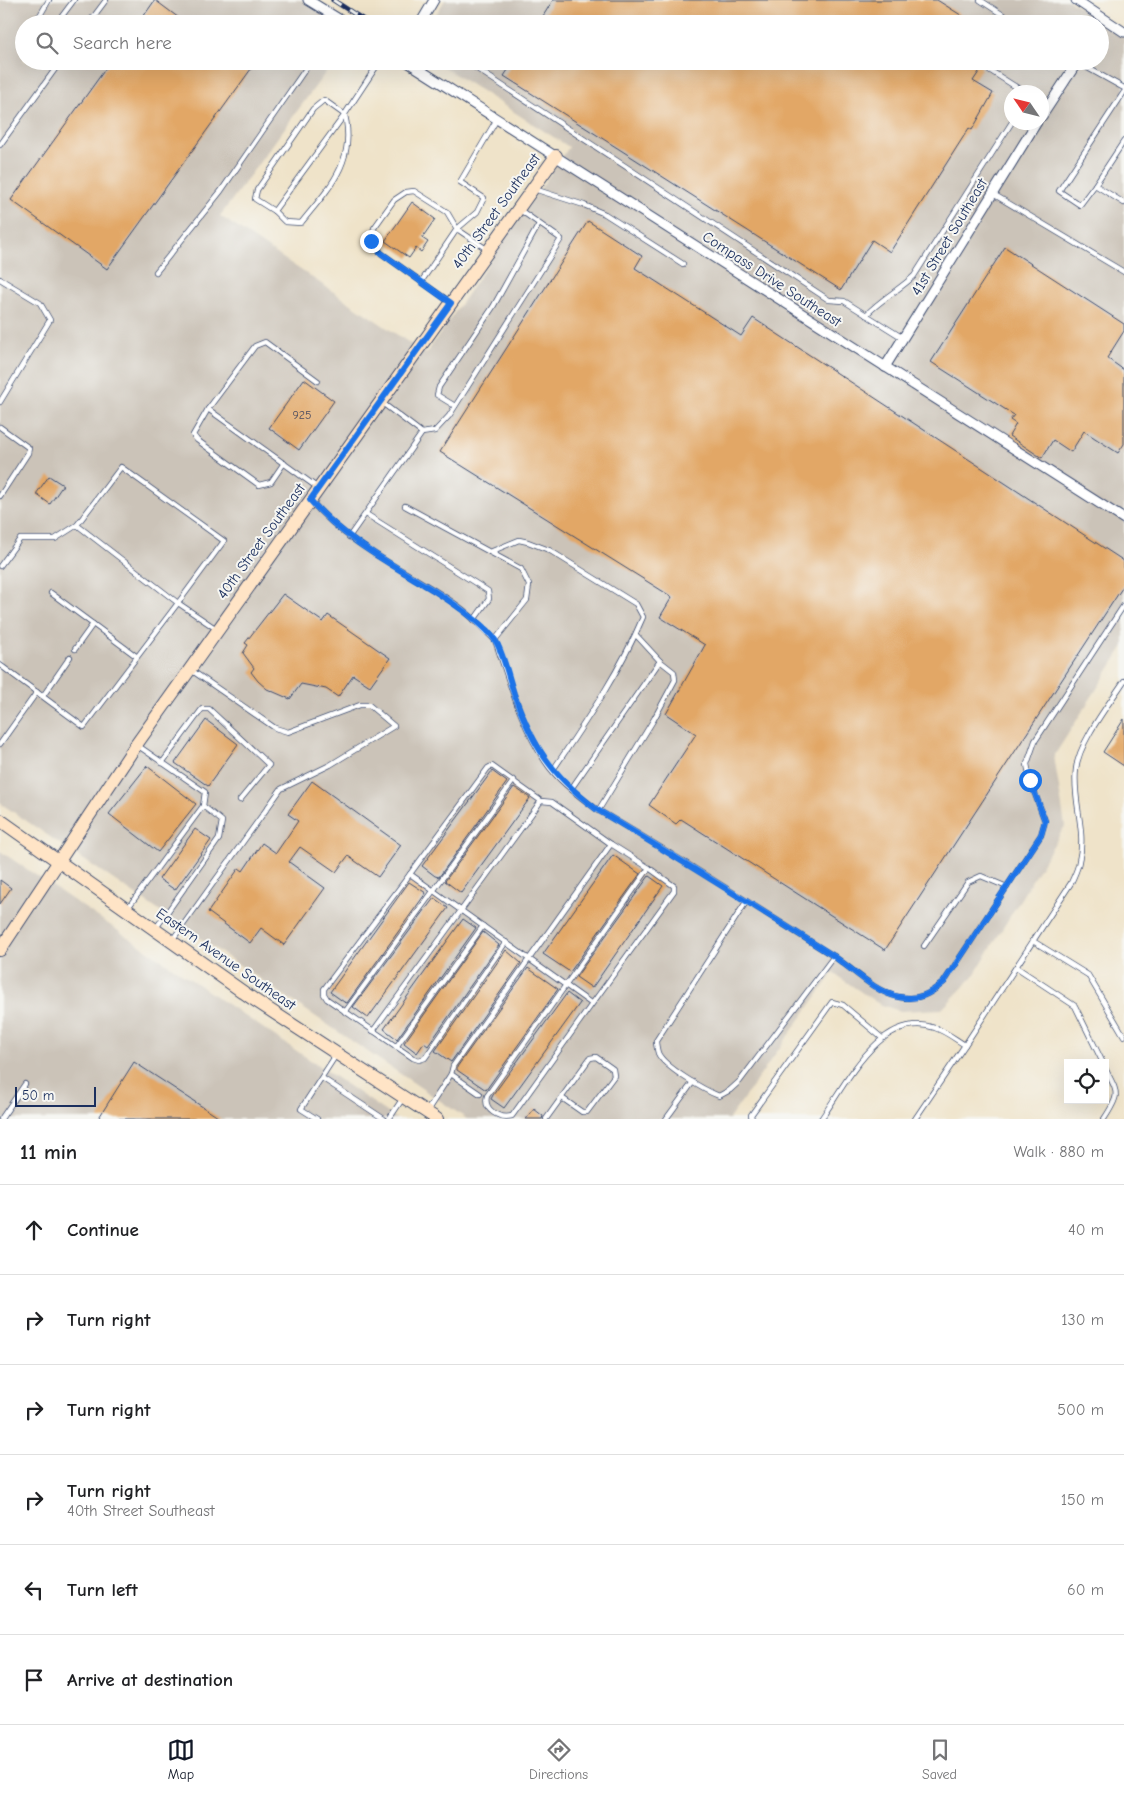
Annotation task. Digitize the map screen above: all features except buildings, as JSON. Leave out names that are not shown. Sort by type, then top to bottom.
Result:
[{"type":"street","points":[[308,0],[330,15]]},
{"type":"street","points":[[426,15],[434,0]]},
{"type":"street","points":[[1076,0],[1094,15]]},
{"type":"street","points":[[1109,25],[1124,32]]},
{"type":"street","name":"Compass Drive Southeast","points":[[420,70],[1124,519]]},
{"type":"street","points":[[1049,99],[1071,70]]},
{"type":"street","name":"41st Street Southeast","points":[[885,367],[1032,130]]},
{"type":"street","name":"40th Street Southeast","points":[[0,950],[136,745],[556,156]]},
{"type":"street","name":"Eastern Avenue Southeast","points":[[0,820],[253,999],[438,1119]]},
{"type":"lane","points":[[40,15],[49,0]]},
{"type":"lane","points":[[63,15],[74,0]]},
{"type":"lane","points":[[95,15],[106,0]]},
{"type":"lane","points":[[980,0],[1003,15]]},
{"type":"lane","points":[[0,145],[54,70]]},
{"type":"lane","points":[[156,272],[221,191],[304,70]]},
{"type":"lane","points":[[274,211],[344,115],[374,70]]},
{"type":"lane","points":[[479,70],[829,300],[844,301],[903,338]]},
{"type":"lane","points":[[989,70],[1013,85]]},
{"type":"lane","points":[[1092,70],[1124,90],[1059,191],[1080,206],[1124,141]]},
{"type":"lane","points":[[324,100],[344,115],[348,128],[347,151],[336,179],[301,223],[285,222],[274,211],[255,199],[257,190],[313,109],[324,100]]},
{"type":"lane","points":[[421,282],[457,229],[477,212],[484,198],[460,182],[498,119]]},
{"type":"lane","points":[[866,315],[879,301],[903,286],[914,276],[1007,130]]},
{"type":"lane","points":[[1095,185],[1124,203]]},
{"type":"lane","points":[[532,189],[584,205],[605,214],[683,264]]},
{"type":"lane","points":[[451,303],[375,248],[371,241],[374,228],[394,200],[406,192],[414,191],[447,212],[457,229],[488,251]]},
{"type":"lane","points":[[992,194],[1124,272]]},
{"type":"lane","points":[[381,402],[422,433],[435,431],[456,406],[561,239],[518,209]]},
{"type":"lane","points":[[456,406],[437,394],[439,388],[493,307],[539,224]]},
{"type":"lane","points":[[0,279],[40,303],[50,320],[0,402]]},
{"type":"lane","points":[[284,463],[270,482],[259,485],[197,440],[193,434],[208,410],[255,346],[265,342],[318,381]]},
{"type":"lane","points":[[208,410],[319,489]]},
{"type":"lane","points":[[0,427],[29,448],[28,453],[0,496]]},
{"type":"lane","points":[[349,537],[422,433]]},
{"type":"lane","points":[[0,566],[20,539],[55,539],[77,525],[121,467],[224,541],[84,727],[0,665]]},
{"type":"lane","points":[[310,500],[322,514],[349,537],[459,607],[495,640],[520,712],[546,762],[571,790],[598,811],[834,956],[878,988],[898,997],[915,999],[930,993],[944,982],[1041,835],[1045,821],[1030,780],[1027,764],[1035,741],[1124,604]]},
{"type":"lane","points":[[405,506],[521,569],[529,585],[527,600],[495,640]]},
{"type":"lane","points":[[366,514],[488,591],[489,599],[474,620]]},
{"type":"lane","points":[[77,525],[178,603],[218,630]]},
{"type":"lane","points":[[490,552],[519,540],[549,550],[636,604],[643,617],[636,635],[593,709],[553,770]]},
{"type":"lane","points":[[51,594],[136,656]]},
{"type":"lane","points":[[75,650],[93,624]]},
{"type":"lane","points":[[598,811],[654,719],[675,680],[674,672],[660,661],[636,635]]},
{"type":"lane","points":[[43,696],[70,658]]},
{"type":"lane","points":[[571,790],[660,661]]},
{"type":"lane","points":[[172,941],[281,789],[330,765],[394,726],[370,705],[360,705],[288,732],[275,728],[190,669]]},
{"type":"lane","points":[[915,1119],[1072,883],[1080,860],[1081,833],[1076,796],[1076,768],[1088,736],[1124,681]]},
{"type":"lane","points":[[0,744],[37,692]]},
{"type":"lane","points":[[162,763],[202,709],[209,709],[269,765],[240,800]]},
{"type":"lane","points":[[0,733],[5,736]]},
{"type":"lane","points":[[126,910],[203,806],[205,792],[136,745]]},
{"type":"lane","points":[[506,942],[425,1058],[419,1060],[412,1058],[345,1012],[327,999],[324,994],[324,989],[488,768],[492,766],[541,801],[552,802],[649,868],[674,886],[674,891],[512,1116],[499,1116],[487,1108],[485,1103],[487,1096],[649,868]]},
{"type":"lane","points":[[345,1012],[514,780]]},
{"type":"lane","points":[[373,1031],[541,801]]},
{"type":"lane","points":[[155,930],[219,839],[222,821],[203,806]]},
{"type":"lane","points":[[426,1112],[451,1074],[453,1066],[612,844]]},
{"type":"lane","points":[[410,874],[592,1004]]},
{"type":"lane","points":[[924,946],[968,882],[981,876],[1007,887]]},
{"type":"lane","points":[[746,902],[656,1041],[658,1054],[668,1066],[693,1082],[719,1096],[730,1090],[740,1081],[834,956]]},
{"type":"lane","points":[[396,1047],[483,926]]},
{"type":"lane","points":[[1033,942],[1088,975],[1124,1036]]},
{"type":"lane","points":[[1016,967],[1075,1006],[1101,1059]]},
{"type":"lane","points":[[752,1119],[751,1115],[832,1002],[843,1005],[882,1038]]},
{"type":"lane","points":[[821,1119],[872,1046],[882,1038],[907,1026],[922,1025],[936,1028],[964,1045]]},
{"type":"lane","points":[[317,1119],[301,1109],[337,1054]]},
{"type":"lane","points":[[546,1119],[590,1058],[596,1057],[613,1069],[614,1076],[587,1112],[582,1112],[562,1098]]},
{"type":"lane","points":[[451,1074],[480,1094]]},
{"type":"lane","points":[[1104,1119],[1117,1098],[1117,1092],[1109,1076]]},
{"type":"lane","points":[[322,1078],[384,1119]]},
{"type":"lane","points":[[666,1119],[693,1082]]},
{"type":"lane","points":[[1,1119],[26,1084]]},
{"type":"lane","points":[[389,1119],[403,1097]]},
{"type":"shaded area","points":[[0,0],[302,0],[326,15],[15,15],[15,70],[327,70],[220,216],[426,354],[569,147],[448,70],[1109,70],[1109,23],[1124,32],[1124,646],[1054,756],[1065,826],[973,977],[942,1009],[900,1011],[879,1004],[833,973],[729,1119],[467,1119],[0,803]]},
{"type":"shaded area","points":[[445,0],[1068,0],[1094,15],[436,15]]},
{"type":"shaded area","points":[[0,851],[328,1072],[397,1119],[0,1119]]},
{"type":"railway","points":[[333,0],[356,15]]},
{"type":"route","points":[[371,241],[381,253],[451,303],[310,500],[322,514],[356,542],[459,607],[495,640],[520,712],[546,762],[565,784],[578,795],[596,809],[834,956],[878,988],[898,997],[915,999],[930,993],[944,982],[1041,835],[1045,821],[1030,780]]}]
